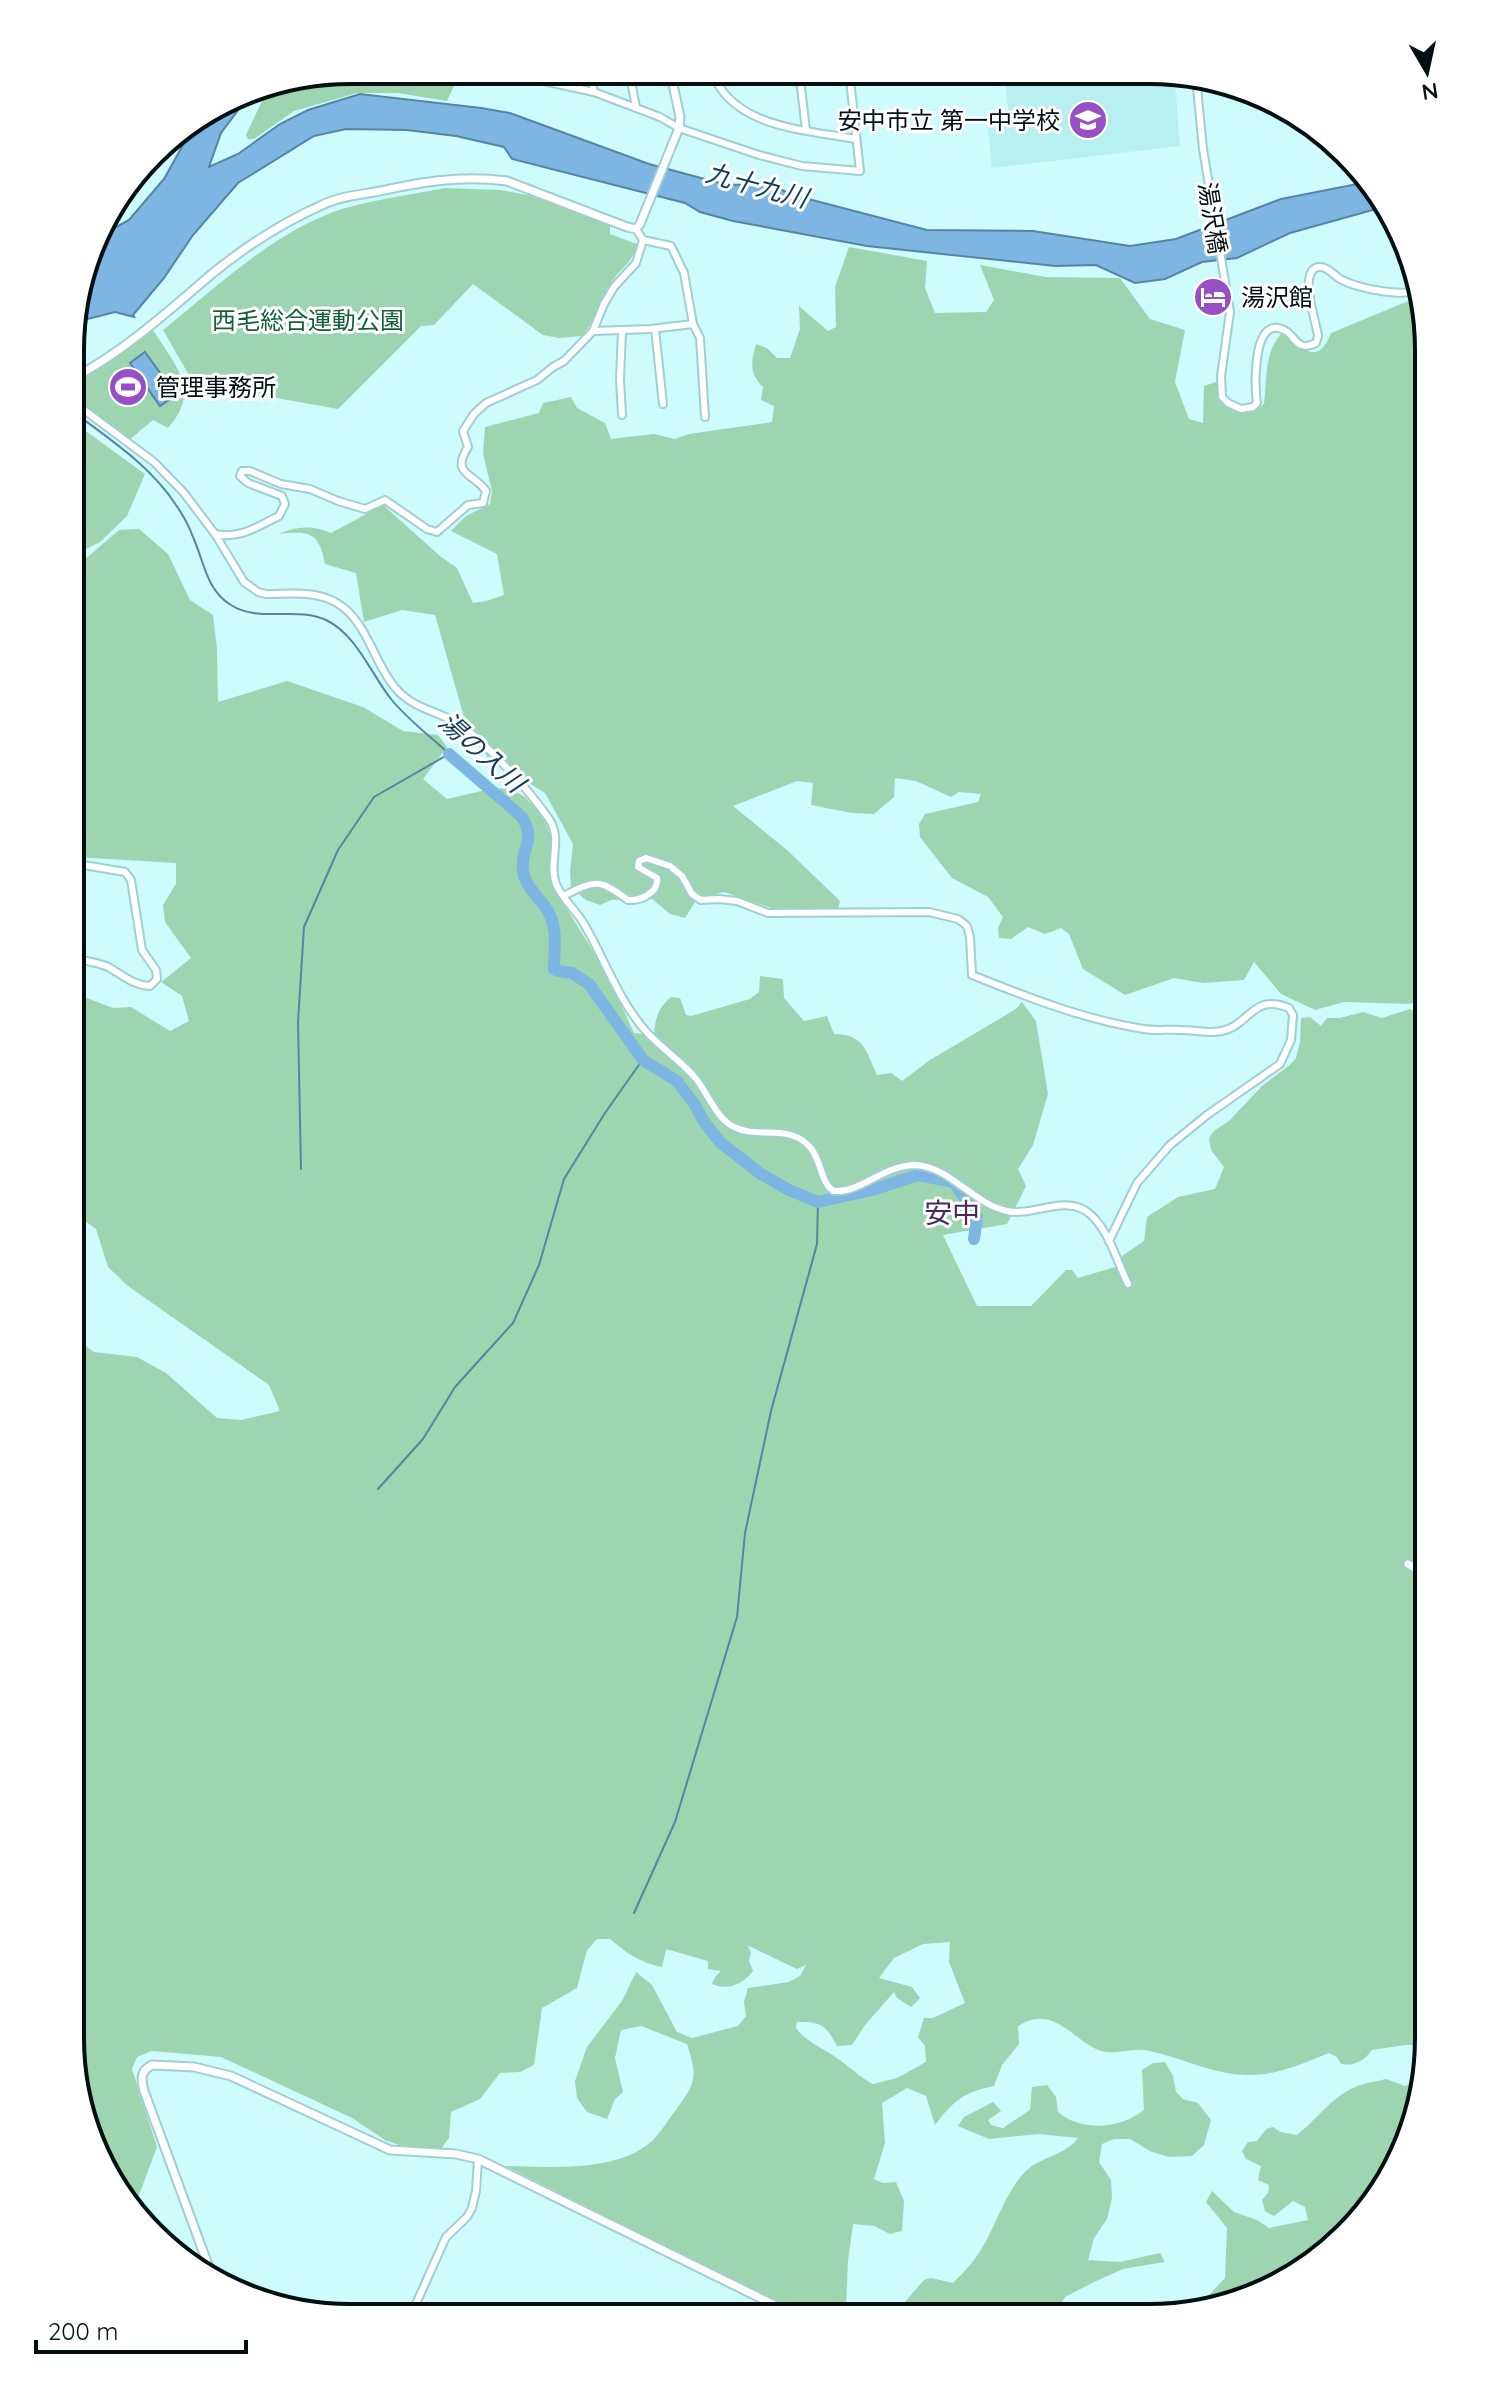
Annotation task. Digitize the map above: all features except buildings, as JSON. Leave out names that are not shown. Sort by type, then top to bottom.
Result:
[{"type":"street","points":[[559,84],[636,107],[677,132],[789,163],[848,172],[860,171],[850,84]]},
{"type":"street","points":[[592,84],[594,92]]},
{"type":"street","points":[[632,84],[636,107]]},
{"type":"street","points":[[215,534],[229,537],[245,534],[279,516],[285,504],[282,496],[248,483],[240,476],[242,471],[250,471],[281,484],[310,489],[365,509],[385,500],[427,529],[437,532],[468,505],[483,503],[486,491],[479,481],[468,477],[462,469],[461,458],[468,447],[463,431],[486,403],[537,380],[564,361],[593,331],[614,287],[636,263],[643,240],[638,226],[677,132],[680,117],[673,84]]},
{"type":"street","points":[[718,84],[740,109],[765,120],[856,139]]},
{"type":"street","points":[[801,84],[806,130]]},
{"type":"street","name":"湯沢橋","points":[[1197,89],[1203,151],[1230,312],[1221,376],[1222,397],[1228,403],[1241,409],[1257,403],[1258,348],[1264,334],[1277,328],[1291,335],[1300,345],[1306,347],[1316,343],[1318,336],[1309,291],[1310,275],[1316,268],[1330,270],[1338,278],[1359,285],[1397,293],[1408,292]]},
{"type":"street","points":[[84,372],[108,359],[236,257],[324,204],[437,179],[507,181],[627,227],[638,226]]},
{"type":"street","points":[[643,240],[671,246],[684,273],[693,324],[700,338],[705,417]]},
{"type":"street","points":[[593,331],[693,324]]},
{"type":"street","points":[[655,329],[663,404]]},
{"type":"street","points":[[622,331],[622,415]]},
{"type":"street","points":[[84,410],[154,462],[184,493],[215,534],[244,582],[266,594],[321,596],[346,609],[397,690],[416,705],[461,726],[488,750],[550,820],[556,841],[554,878],[591,936],[633,1015],[648,1034],[696,1079],[729,1125],[747,1132],[786,1133],[798,1137],[814,1152],[829,1189],[842,1192],[889,1170],[917,1165],[929,1167],[985,1203],[1007,1211],[1026,1212],[1062,1205],[1083,1209],[1095,1219],[1109,1241],[1128,1284]]},
{"type":"street","points":[[563,896],[583,886],[599,883],[613,888],[628,900],[646,896],[655,889],[658,881],[638,867],[639,861],[646,858],[677,871],[692,894],[701,900],[729,900],[768,913],[929,912],[958,919],[967,926],[970,937],[972,975],[1053,1004],[1122,1024],[1156,1030],[1213,1032],[1235,1027],[1261,1004],[1275,1003],[1289,1008],[1293,1015],[1291,1040],[1280,1064],[1170,1145],[1132,1191],[1109,1241]]},
{"type":"street","points":[[84,865],[125,872],[131,880],[142,950],[156,970],[157,979],[150,986],[131,982],[106,966],[84,961]]},
{"type":"street","points":[[1408,1564],[1414,1568]]},
{"type":"street","points":[[207,2261],[146,2099],[142,2074],[152,2065],[194,2067],[231,2076],[390,2150],[456,2154],[478,2159],[773,2304]]},
{"type":"street","points":[[416,2304],[446,2237],[472,2208],[478,2159]]},
{"type":"shaded area","name":"安中市立 第一中学校","points":[[1005,84],[1175,85],[1180,146],[992,168],[987,121],[1009,118]]},
{"type":"green space","points":[[350,84],[455,84],[447,101],[398,93],[357,93],[294,111],[254,139],[248,139],[246,135],[263,99],[281,93],[315,86]]},
{"type":"green space","name":"西毛総合運動公園","points":[[445,188],[500,190],[549,199],[610,225],[610,234],[637,244],[582,336],[559,338],[543,335],[473,284],[434,325],[421,326],[338,409],[220,388],[193,399],[190,377],[163,330],[245,263],[312,221],[362,204]]},
{"type":"green space","points":[[849,247],[927,261],[925,288],[935,313],[986,312],[994,300],[980,265],[1046,277],[1120,278],[1150,319],[1185,330],[1175,382],[1189,419],[1203,423],[1204,386],[1219,381],[1223,404],[1234,411],[1248,413],[1264,404],[1269,357],[1282,333],[1289,333],[1305,350],[1316,352],[1331,333],[1410,300],[1415,350],[1415,1002],[1344,1002],[1315,1010],[1281,994],[1254,962],[1244,980],[1203,983],[1174,978],[1125,995],[1083,969],[1069,934],[1061,928],[1045,934],[1028,927],[1011,939],[999,938],[998,928],[1003,917],[988,897],[952,878],[920,837],[919,824],[925,814],[978,802],[981,794],[959,792],[951,797],[916,781],[895,778],[894,797],[874,814],[811,805],[813,783],[797,781],[733,806],[787,850],[840,901],[837,913],[789,914],[724,892],[697,899],[685,918],[670,914],[652,899],[611,900],[600,905],[586,900],[571,888],[573,844],[545,793],[488,758],[464,717],[435,615],[402,610],[364,622],[356,573],[325,564],[316,539],[305,533],[278,534],[304,528],[331,533],[383,505],[457,568],[473,603],[504,595],[497,554],[451,531],[466,516],[490,504],[492,491],[483,454],[485,427],[539,413],[543,403],[571,397],[577,408],[605,423],[611,439],[654,434],[675,439],[689,434],[772,422],[774,406],[761,400],[763,387],[753,372],[756,344],[767,348],[777,358],[790,358],[800,329],[799,306],[828,331],[836,327],[835,287]]},
{"type":"green space","name":"管理事務所","points":[[153,330],[182,378],[184,390],[178,415],[168,428],[153,420],[129,440],[84,408],[84,376]]},
{"type":"green space","points":[[84,430],[145,474],[127,516],[100,542],[84,550]]},
{"type":"green space","points":[[139,529],[168,554],[190,600],[213,615],[218,702],[287,681],[363,707],[403,731],[438,735],[447,747],[423,779],[447,799],[494,788],[512,789],[525,797],[542,815],[556,847],[556,891],[608,976],[634,1033],[654,1035],[658,1014],[671,997],[680,998],[686,1015],[691,1016],[750,999],[759,992],[760,976],[783,979],[784,998],[804,1021],[827,1016],[834,1034],[852,1037],[863,1046],[877,1075],[891,1073],[902,1081],[930,1060],[1016,1009],[1022,1002],[1036,1021],[1048,1094],[1033,1145],[1018,1169],[1026,1186],[1007,1224],[943,1235],[977,1306],[1031,1306],[1066,1270],[1072,1270],[1078,1278],[1119,1266],[1122,1256],[1144,1241],[1147,1217],[1178,1197],[1215,1189],[1224,1167],[1211,1150],[1209,1138],[1263,1085],[1296,1058],[1301,1018],[1310,1017],[1321,1026],[1327,1018],[1363,1012],[1382,1018],[1410,1009],[1415,1011],[1414,2045],[1372,2050],[1362,2060],[1351,2064],[1341,2064],[1337,2057],[1329,2053],[1279,2071],[1246,2075],[1220,2072],[1144,2050],[1101,2051],[1053,2021],[1031,2020],[1018,2026],[1019,2044],[1002,2065],[994,2086],[960,2099],[935,2125],[926,2096],[907,2088],[882,2103],[885,2143],[874,2179],[883,2183],[896,2182],[904,2201],[902,2231],[890,2234],[874,2226],[853,2224],[846,2304],[785,2304],[505,2166],[582,2166],[622,2158],[639,2151],[653,2140],[682,2101],[691,2086],[694,2072],[687,2044],[641,2026],[621,2030],[615,2058],[623,2092],[615,2099],[607,2119],[587,2112],[577,2098],[575,2081],[587,2047],[622,2001],[636,1972],[652,1985],[677,2032],[692,2038],[738,2026],[746,2016],[744,2002],[748,1988],[789,1982],[800,1976],[806,1965],[797,1969],[747,1945],[753,1971],[740,1983],[724,1987],[712,1984],[721,1971],[708,1969],[708,1961],[666,1949],[662,1967],[634,1957],[610,1939],[597,1939],[587,1950],[577,1988],[542,2008],[534,2065],[520,2072],[500,2073],[480,2099],[451,2112],[449,2138],[441,2149],[404,2147],[385,2140],[352,2118],[221,2057],[152,2051],[137,2057],[132,2069],[157,2147],[138,2198],[104,2140],[89,2090],[85,2055],[84,1345],[94,1352],[137,1357],[166,1373],[217,1418],[241,1420],[280,1411],[269,1385],[128,1286],[108,1267],[96,1229],[84,1220],[84,997],[113,1008],[131,1007],[170,1031],[189,1021],[182,996],[161,982],[191,958],[165,922],[163,905],[176,884],[176,863],[84,858],[84,560],[119,530]],"holes":[[[950,1942],[949,1962],[965,2003],[933,2018],[924,2018],[918,2037],[925,2046],[926,2062],[897,2078],[873,2084],[796,2028],[797,2022],[817,2024],[826,2029],[837,2046],[852,2045],[894,1992],[897,1998],[911,2007],[920,1998],[912,1987],[879,1978],[894,1958],[923,1944]]]},
{"type":"green space","points":[[1165,2062],[1173,2076],[1176,2092],[1183,2099],[1198,2103],[1211,2120],[1204,2145],[1192,2156],[1169,2157],[1152,2152],[1130,2139],[1114,2139],[1102,2144],[1099,2162],[1111,2180],[1112,2198],[1107,2219],[1094,2238],[1088,2260],[1120,2262],[1160,2253],[1165,2262],[1123,2269],[1065,2297],[1061,2304],[899,2304],[905,2302],[924,2280],[931,2278],[953,2283],[981,2250],[1009,2194],[1023,2174],[1036,2163],[1066,2149],[1078,2138],[1039,2134],[989,2139],[958,2126],[964,2117],[993,2102],[1001,2111],[988,2120],[991,2125],[1003,2128],[1030,2110],[1032,2087],[1047,2085],[1056,2097],[1058,2112],[1067,2118],[1101,2126],[1124,2121],[1144,2110],[1142,2070],[1153,2063]]},
{"type":"green space","points":[[1386,2079],[1405,2086],[1411,2084],[1401,2123],[1388,2156],[1370,2186],[1349,2213],[1311,2249],[1251,2284],[1207,2297],[1225,2278],[1227,2228],[1206,2202],[1212,2191],[1234,2212],[1269,2228],[1308,2220],[1305,2207],[1293,2201],[1274,2216],[1265,2211],[1262,2200],[1268,2193],[1269,2185],[1258,2180],[1261,2166],[1246,2159],[1242,2151],[1248,2142],[1257,2141],[1266,2129],[1273,2127],[1280,2132],[1297,2135],[1345,2092]]},
{"type":"water","name":"九十九川","points":[[360,94],[510,113],[649,164],[727,185],[769,184],[793,195],[927,230],[1033,231],[1130,246],[1176,239],[1281,199],[1357,184],[1374,210],[1290,233],[1237,258],[1202,262],[1165,279],[1135,283],[1096,265],[1055,266],[867,246],[733,221],[700,212],[685,203],[512,159],[504,147],[456,136],[407,130],[346,129],[314,136],[238,183],[193,235],[134,317],[115,312],[86,319],[98,265],[114,228],[129,220],[164,179],[184,143],[232,111],[240,108],[221,133],[209,167],[238,154],[280,124],[308,110]]},
{"type":"water","points":[[145,352],[176,395],[160,406],[130,363]]},
{"type":"waterway","name":"湯の入川","points":[[84,420],[128,454],[166,491],[186,521],[211,583],[223,599],[253,613],[303,614],[326,620],[337,627],[355,645],[397,706],[449,754],[374,797],[338,850],[304,927],[298,1022],[301,1169]]},
{"type":"waterway","name":"湯の入川","points":[[449,754],[522,817],[528,833],[523,871],[527,883],[552,920],[554,969],[572,973],[589,984],[643,1060],[677,1081],[721,1143],[761,1174],[818,1202],[872,1190],[918,1175],[954,1182],[977,1217],[974,1239]]},
{"type":"waterway","points":[[378,1489],[423,1439],[455,1387],[513,1323],[539,1265],[564,1179],[643,1059]]},
{"type":"waterway","points":[[634,1913],[675,1822],[737,1617],[745,1533],[771,1411],[817,1244],[818,1202]]},
{"type":"place","name":"安中市立 第一中学校","points":[[1088,120]]},
{"type":"place","name":"湯沢館","points":[[1213,297]]},
{"type":"place","name":"管理事務所","points":[[128,387]]},
{"type":"district","name":"安中","points":[[952,1212]]}]
